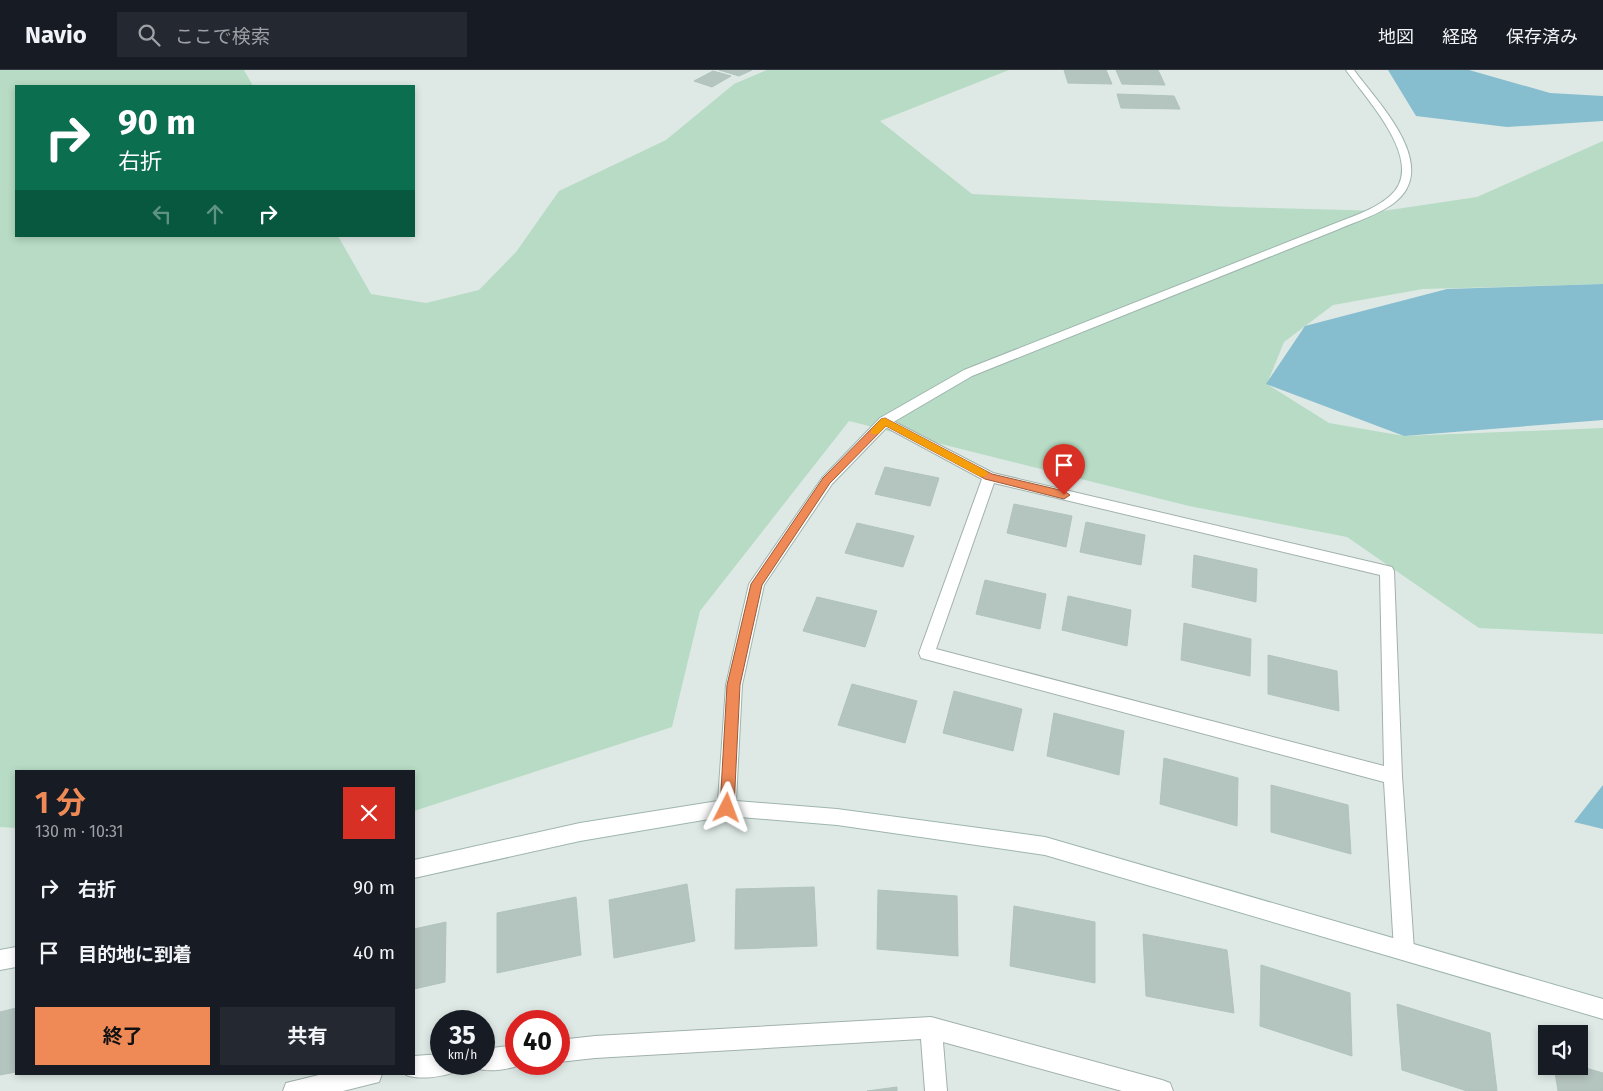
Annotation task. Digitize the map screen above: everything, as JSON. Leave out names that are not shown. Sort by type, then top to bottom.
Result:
[{"type":"street","points":[[727,808],[734,685],[757,584],[827,481],[885,421],[968,373],[1335,227],[1366,214],[1395,197],[1406,179],[1407,160],[1395,133],[1350,70]]},
{"type":"street","points":[[885,421],[989,477],[1387,571],[1393,776],[1404,950]]},
{"type":"street","points":[[989,477],[927,653],[1393,776]]},
{"type":"street","points":[[415,869],[580,832],[727,808],[838,817],[1045,846],[1603,1009]]},
{"type":"street","points":[[0,960],[15,957]]},
{"type":"street","points":[[931,1028],[936,1091]]},
{"type":"street","points":[[570,1050],[931,1028],[1162,1091]]},
{"type":"street","points":[[415,1067],[430,1066]]},
{"type":"street","points":[[294,1091],[366,1075]]},
{"type":"green space","points":[[0,70],[244,70],[252,85],[15,85],[15,237],[339,237],[371,294],[426,303],[479,290],[516,252],[559,191],[666,140],[734,84],[767,70],[1009,70],[880,121],[972,194],[1233,207],[1383,211],[1477,197],[1603,141],[1603,284],[1423,289],[1333,305],[1284,342],[1267,384],[1329,423],[1404,436],[1603,428],[1603,634],[1479,628],[1347,537],[1189,506],[849,421],[700,611],[672,727],[415,811],[415,770],[15,770],[15,828],[0,827]]},
{"type":"water","points":[[1388,70],[1469,70],[1550,93],[1603,96],[1603,121],[1507,127],[1416,116]]},
{"type":"water","points":[[1603,284],[1603,420],[1404,436],[1266,384],[1305,326],[1447,289]]},
{"type":"water","points":[[1603,785],[1603,829],[1574,822]]},
{"type":"building","points":[[719,70],[752,70],[739,76]]},
{"type":"building","points":[[1064,70],[1106,70],[1112,84],[1068,83]]},
{"type":"building","points":[[1116,70],[1158,70],[1165,85],[1122,84]]},
{"type":"building","points":[[713,71],[731,76],[712,87],[694,81]]},
{"type":"building","points":[[1117,94],[1174,96],[1180,109],[1121,108]]},
{"type":"building","points":[[885,467],[939,478],[930,506],[875,494]]},
{"type":"building","points":[[1014,504],[1072,516],[1066,547],[1007,533]]},
{"type":"building","points":[[1086,522],[1145,535],[1141,565],[1080,552]]},
{"type":"building","points":[[857,523],[914,536],[903,567],[845,553]]},
{"type":"building","points":[[1194,555],[1257,569],[1256,602],[1192,587]]},
{"type":"building","points":[[985,580],[1046,594],[1040,629],[976,614]]},
{"type":"building","points":[[1068,596],[1131,610],[1127,646],[1062,630]]},
{"type":"building","points":[[817,597],[877,611],[865,647],[803,631]]},
{"type":"building","points":[[1184,623],[1251,639],[1250,676],[1181,660]]},
{"type":"building","points":[[1268,655],[1337,671],[1339,711],[1268,694]]},
{"type":"building","points":[[852,684],[917,701],[905,743],[838,725]]},
{"type":"building","points":[[954,691],[1022,709],[1013,751],[943,733]]},
{"type":"building","points":[[1054,713],[1124,731],[1119,775],[1047,756]]},
{"type":"building","points":[[1164,758],[1238,778],[1237,826],[1160,804]]},
{"type":"building","points":[[1271,785],[1348,805],[1351,854],[1271,832]]},
{"type":"building","points":[[687,884],[695,941],[614,958],[609,900]]},
{"type":"building","points":[[814,887],[817,946],[735,949],[736,889]]},
{"type":"building","points":[[878,890],[957,896],[958,956],[877,949]]},
{"type":"building","points":[[576,897],[581,955],[497,973],[497,913]]},
{"type":"building","points":[[1014,906],[1095,922],[1095,983],[1010,966]]},
{"type":"building","points":[[446,922],[445,982],[415,989],[415,929]]},
{"type":"building","points":[[1143,934],[1227,950],[1234,1013],[1146,996]]},
{"type":"building","points":[[1261,965],[1350,993],[1352,1056],[1260,1026]]},
{"type":"building","points":[[1397,1004],[1490,1033],[1497,1091],[1467,1091],[1402,1070]]},
{"type":"building","points":[[15,1008],[15,1072],[0,1075],[0,1012]]},
{"type":"building","points":[[1588,1069],[1603,1073],[1603,1091],[1558,1091],[1555,1075],[1588,1075]]},
{"type":"building","points":[[897,1087],[897,1091],[867,1091]]},
{"type":"slow traffic","points":[[874,432],[885,421],[983,474]]},
{"type":"route","points":[[727,808],[734,685],[757,584],[827,481],[885,421],[989,477],[1064,495]]}]
